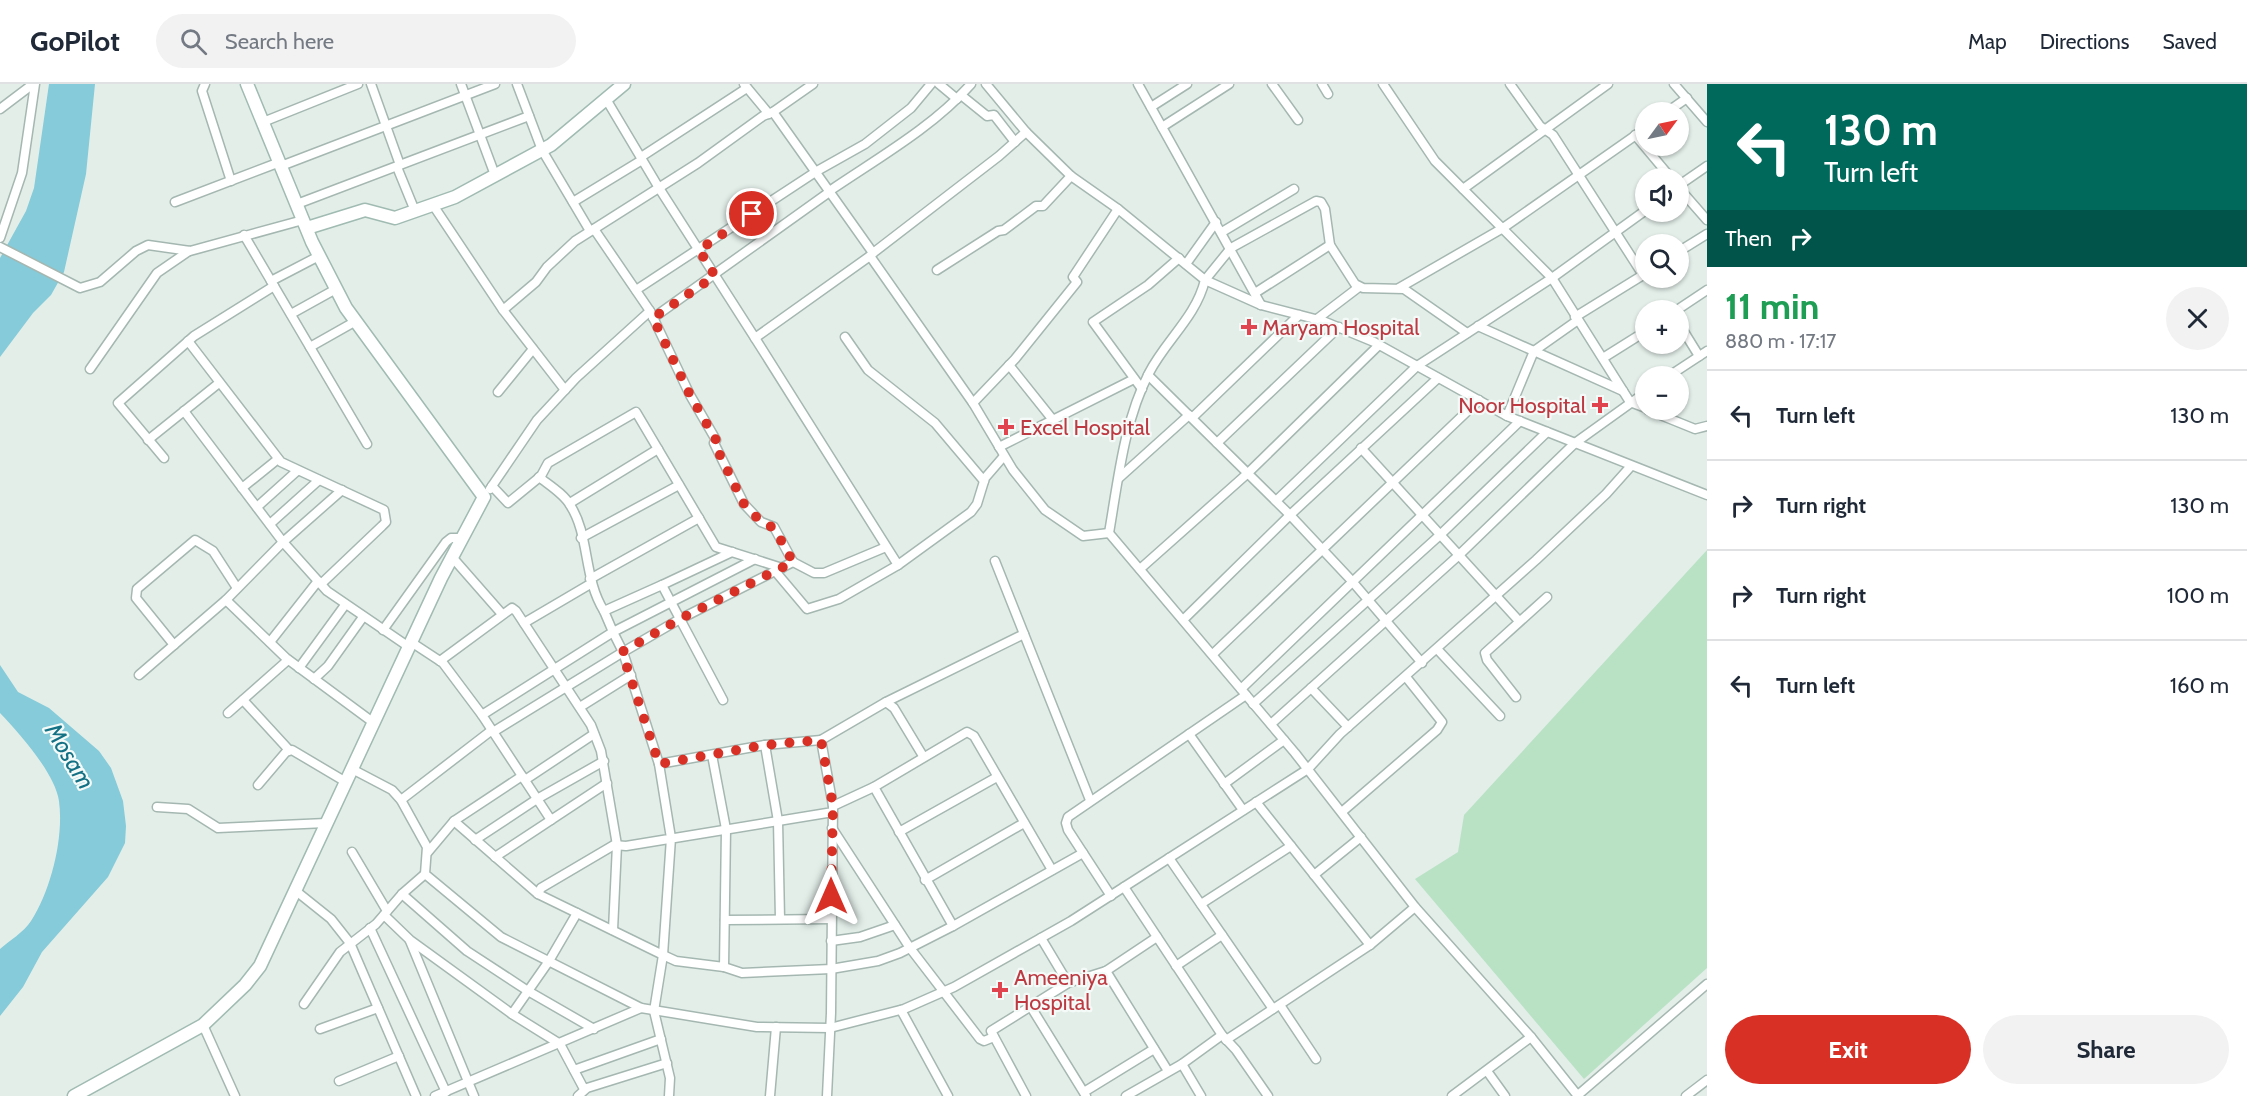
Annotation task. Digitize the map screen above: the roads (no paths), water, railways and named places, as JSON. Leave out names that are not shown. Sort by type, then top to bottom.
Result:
[{"type":"street","points":[[0,109],[34,84]]},
{"type":"street","points":[[0,238],[20,179],[34,84]]},
{"type":"street","points":[[205,84],[202,91],[231,181]]},
{"type":"street","points":[[248,84],[305,224],[336,289],[356,321],[488,492],[508,503],[539,477],[548,463],[636,412],[716,547],[778,569],[807,609],[839,598],[898,565],[971,512],[977,504],[988,473],[1004,456]]},
{"type":"street","points":[[263,122],[358,84]]},
{"type":"street","points":[[370,84],[400,165],[397,167],[415,211]]},
{"type":"street","points":[[461,84],[495,175]]},
{"type":"street","points":[[176,202],[495,84]]},
{"type":"street","points":[[517,84],[542,150],[573,202],[636,290],[651,315],[690,395],[716,440],[714,443],[744,504],[761,522],[774,528],[793,562],[820,574],[886,547]]},
{"type":"street","points":[[90,369],[157,273],[190,251],[244,235],[365,210],[395,218],[455,197],[542,150],[624,84]]},
{"type":"street","points":[[503,310],[536,282],[547,267],[575,240],[659,188],[813,84]]},
{"type":"street","points":[[636,290],[817,171],[865,144],[910,108],[931,84]]},
{"type":"street","points":[[939,84],[987,117],[994,115],[1015,142]]},
{"type":"street","points":[[74,1096],[203,1025],[245,985],[260,966],[452,557],[488,492],[537,420],[565,390],[651,315],[715,276],[912,134],[959,97],[971,84]]},
{"type":"street","points":[[986,84],[1026,132],[1071,176],[1118,209],[1205,280],[1262,305],[1339,327],[1379,345],[1507,416],[1705,496]]},
{"type":"street","points":[[1151,107],[1187,84]]},
{"type":"street","points":[[1162,127],[1229,84]]},
{"type":"street","points":[[1272,84],[1298,120]]},
{"type":"street","points":[[1322,84],[1328,94]]},
{"type":"street","points":[[1383,84],[1422,145],[1552,278],[1630,402],[1635,404]]},
{"type":"street","points":[[1510,84],[1545,129],[1553,135],[1635,261]]},
{"type":"street","points":[[1463,189],[1608,84]]},
{"type":"street","points":[[1674,84],[1707,122]]},
{"type":"street","points":[[1142,85],[1151,107],[1262,305]]},
{"type":"street","points":[[573,202],[745,86],[771,113],[817,171],[973,403],[1004,456],[1045,510],[1083,536],[1109,533]]},
{"type":"street","points":[[1681,102],[1686,98]]},
{"type":"street","points":[[606,99],[659,188],[898,565]]},
{"type":"street","points":[[297,204],[529,116]]},
{"type":"street","points":[[755,338],[872,255],[1026,132]]},
{"type":"street","points":[[1399,288],[1503,228],[1635,135]]},
{"type":"street","points":[[1653,156],[1663,168]]},
{"type":"street","points":[[1689,179],[1707,166]]},
{"type":"street","points":[[937,270],[998,231],[1004,230],[1036,206],[1043,206],[1071,176]]},
{"type":"street","points":[[1222,232],[1294,189]]},
{"type":"street","points":[[1689,200],[1707,220]]},
{"type":"street","points":[[1109,533],[1135,407],[1142,389],[1148,375],[1200,299],[1205,280],[1231,248],[1316,201],[1321,202],[1325,209],[1330,245],[1351,280],[1359,287]]},
{"type":"street","points":[[433,205],[503,310],[565,390]]},
{"type":"street","points":[[973,403],[1009,365],[1077,282],[1073,276],[1118,209]]},
{"type":"street","points":[[1276,501],[1417,366],[1552,278],[1635,218]]},
{"type":"street","points":[[1142,389],[1092,322],[1183,261],[1216,222]]},
{"type":"street","points":[[1689,245],[1707,234]]},
{"type":"street","points":[[244,235],[367,444]]},
{"type":"street","points":[[1,248],[75,287],[100,282],[136,251],[148,245],[190,251]]},
{"type":"street","points":[[1255,293],[1330,245]]},
{"type":"street","points":[[164,458],[118,403],[188,341],[319,256]]},
{"type":"street","points":[[1507,416],[1534,351],[1576,318],[1635,280]]},
{"type":"street","points":[[1317,319],[1359,287],[1399,288],[1409,292],[1467,333]]},
{"type":"street","points":[[291,314],[336,289]]},
{"type":"street","points":[[1689,302],[1707,290]]},
{"type":"street","points":[[1119,479],[1299,315]]},
{"type":"street","points":[[310,347],[356,321]]},
{"type":"street","points":[[1478,326],[1623,391]]},
{"type":"street","points":[[1217,443],[1339,327]]},
{"type":"street","points":[[1684,366],[1703,353],[1689,336]]},
{"type":"street","points":[[845,337],[868,370],[935,423],[984,481]]},
{"type":"street","points":[[1603,358],[1635,338]]},
{"type":"street","points":[[188,341],[278,459],[297,471],[384,510],[386,522],[319,583],[270,642]]},
{"type":"street","points":[[1140,569],[1248,473],[1379,345]]},
{"type":"street","points":[[498,393],[533,349]]},
{"type":"street","points":[[1009,365],[1053,420]]},
{"type":"street","points":[[1148,375],[1290,515],[1368,599],[1422,663]]},
{"type":"street","points":[[1183,620],[1360,448],[1365,446],[1438,378]]},
{"type":"street","points":[[999,447],[1134,379]]},
{"type":"street","points":[[148,440],[219,383]]},
{"type":"street","points":[[1271,724],[1458,556],[1575,443],[1635,399]]},
{"type":"street","points":[[1213,654],[1321,548],[1479,400]]},
{"type":"street","points":[[184,411],[283,542],[319,583],[363,617],[440,661],[482,715],[551,820]]},
{"type":"street","points":[[1673,420],[1695,429],[1707,426]]},
{"type":"street","points":[[1111,896],[1066,823],[1074,811],[1188,734],[1244,692],[1351,580],[1423,516],[1520,421]]},
{"type":"street","points":[[1253,704],[1440,535],[1547,432]]},
{"type":"street","points":[[1360,448],[1394,482],[1518,621]]},
{"type":"street","points":[[570,503],[658,449]]},
{"type":"street","points":[[242,488],[278,459]]},
{"type":"street","points":[[425,874],[501,937],[641,1008],[757,1027],[830,1028],[901,1010],[942,992],[1041,938],[1111,896],[1308,769],[1348,727],[1438,650],[1606,494],[1631,466]]},
{"type":"street","points":[[256,507],[297,471]]},
{"type":"street","points":[[539,477],[570,503],[581,538],[594,596],[614,632],[631,675],[659,764],[671,838],[663,955],[654,1011],[670,1078],[669,1096]]},
{"type":"street","points":[[270,524],[319,480]]},
{"type":"street","points":[[581,538],[679,485]]},
{"type":"street","points":[[139,675],[226,600],[283,542],[342,490]]},
{"type":"street","points":[[524,623],[699,518]]},
{"type":"street","points":[[1109,533],[1343,811],[1415,907],[1530,1037],[1578,1096],[1707,984]]},
{"type":"street","points":[[384,630],[446,542],[451,538],[462,538]]},
{"type":"street","points":[[174,645],[135,596],[137,590],[162,566],[188,543],[200,540],[213,551],[237,588]]},
{"type":"street","points":[[604,611],[732,552]]},
{"type":"street","points":[[452,557],[502,614]]},
{"type":"street","points":[[482,715],[614,632],[672,604],[755,559]]},
{"type":"street","points":[[995,561],[1090,800]]},
{"type":"street","points":[[401,800],[493,731],[566,685],[680,619],[793,562]]},
{"type":"street","points":[[662,585],[723,700]]},
{"type":"street","points":[[1516,697],[1487,660],[1485,653],[1547,597]]},
{"type":"street","points":[[226,600],[288,660],[374,723]]},
{"type":"street","points":[[299,668],[345,605]]},
{"type":"street","points":[[440,661],[512,608],[566,685],[594,734],[604,761],[617,846],[613,930]]},
{"type":"street","points":[[314,679],[328,666],[363,617]]},
{"type":"street","points":[[659,764],[765,745],[821,740],[886,702],[1024,634]]},
{"type":"street","points":[[1438,650],[1500,716]]},
{"type":"street","points":[[228,713],[288,660]]},
{"type":"street","points":[[579,707],[631,675]]},
{"type":"street","points":[[1343,811],[1440,726],[1440,718],[1406,677]]},
{"type":"street","points":[[1311,688],[1348,727]]},
{"type":"street","points":[[243,700],[289,750],[294,750],[346,782]]},
{"type":"street","points":[[886,702],[894,708],[922,756]]},
{"type":"street","points":[[538,894],[542,888],[617,846],[778,821],[833,809],[967,732],[974,736],[1052,870]]},
{"type":"street","points":[[304,1004],[336,956],[370,928],[402,894],[425,874],[428,852],[454,821],[594,734]]},
{"type":"street","points":[[1188,734],[1243,810]]},
{"type":"street","points":[[821,740],[833,809],[827,1096]]},
{"type":"street","points":[[1224,784],[1284,740]]},
{"type":"street","points":[[765,745],[778,821],[780,919]]},
{"type":"street","points":[[258,785],[289,750]]},
{"type":"street","points":[[712,755],[726,829],[724,967]]},
{"type":"street","points":[[475,840],[537,799],[604,761]]},
{"type":"street","points":[[352,769],[392,789],[401,800],[428,852]]},
{"type":"street","points":[[899,832],[997,777]]},
{"type":"street","points":[[495,857],[608,783]]},
{"type":"street","points":[[874,787],[953,926]]},
{"type":"street","points":[[1256,802],[1370,945]]},
{"type":"street","points":[[157,807],[188,809],[218,828],[326,824]]},
{"type":"street","points":[[454,821],[538,894],[676,961],[724,967],[742,973],[831,969],[878,961],[953,926],[1083,853]]},
{"type":"street","points":[[925,880],[1024,823]]},
{"type":"street","points":[[832,828],[910,948],[942,992],[980,1039],[984,1041],[994,1037]]},
{"type":"street","points":[[1314,875],[1361,837]]},
{"type":"street","points":[[1201,904],[1291,846]]},
{"type":"street","points":[[352,852],[386,913],[409,939],[512,1014],[560,1044],[574,1070],[581,1093],[667,1063]]},
{"type":"street","points":[[1169,858],[1222,935],[1316,1059]]},
{"type":"street","points":[[1124,887],[1224,1037],[1268,1096]]},
{"type":"street","points":[[296,891],[334,921],[350,943],[416,1096]]},
{"type":"street","points":[[402,894],[463,948],[528,991],[594,1029]]},
{"type":"street","points":[[1126,1096],[1276,1007],[1370,945],[1415,907]]},
{"type":"street","points":[[512,1014],[549,961],[577,913]]},
{"type":"street","points":[[725,920],[831,919]]},
{"type":"street","points":[[831,941],[860,937],[895,925]]},
{"type":"street","points":[[370,928],[442,1094],[641,1008]]},
{"type":"street","points":[[1176,966],[1222,935]]},
{"type":"street","points":[[1041,938],[1068,983]]},
{"type":"street","points":[[1026,1096],[991,1031],[1068,983],[1106,971],[1157,938]]},
{"type":"street","points":[[409,939],[474,1096]]},
{"type":"street","points":[[1106,971],[1168,1071]]},
{"type":"street","points":[[1031,1006],[1085,1094],[1155,1049]]},
{"type":"street","points":[[320,1029],[378,1008]]},
{"type":"street","points":[[901,1010],[948,1096]]},
{"type":"street","points":[[203,1025],[235,1096]]},
{"type":"street","points":[[770,1096],[776,1027]]},
{"type":"street","points":[[1452,1096],[1530,1037]]},
{"type":"street","points":[[574,1070],[661,1039]]},
{"type":"street","points":[[339,1081],[399,1056]]},
{"type":"street","points":[[1182,1064],[1201,1096]]},
{"type":"street","points":[[1487,1071],[1505,1096]]},
{"type":"street","points":[[1686,1096],[1707,1080]]},
{"type":"water","points":[[49,84],[95,84],[86,174],[64,272],[51,295],[33,313],[0,357],[0,258],[26,211],[34,188]]},
{"type":"water","name":"Mosam","points":[[0,665],[18,692],[49,708],[99,751],[111,768],[123,801],[126,826],[125,843],[108,877],[42,952],[23,987],[0,1016],[0,949],[28,925],[45,894],[58,847],[60,816],[59,801],[51,778],[17,731],[0,713]]},
{"type":"place","name":"Maryam Hospital","points":[[1249,327]]},
{"type":"place","name":"Noor Hospital","points":[[1600,405]]},
{"type":"place","name":"Excel Hospital","points":[[1006,427]]},
{"type":"place","name":"Ameeniya Hospital","points":[[1000,990]]}]
